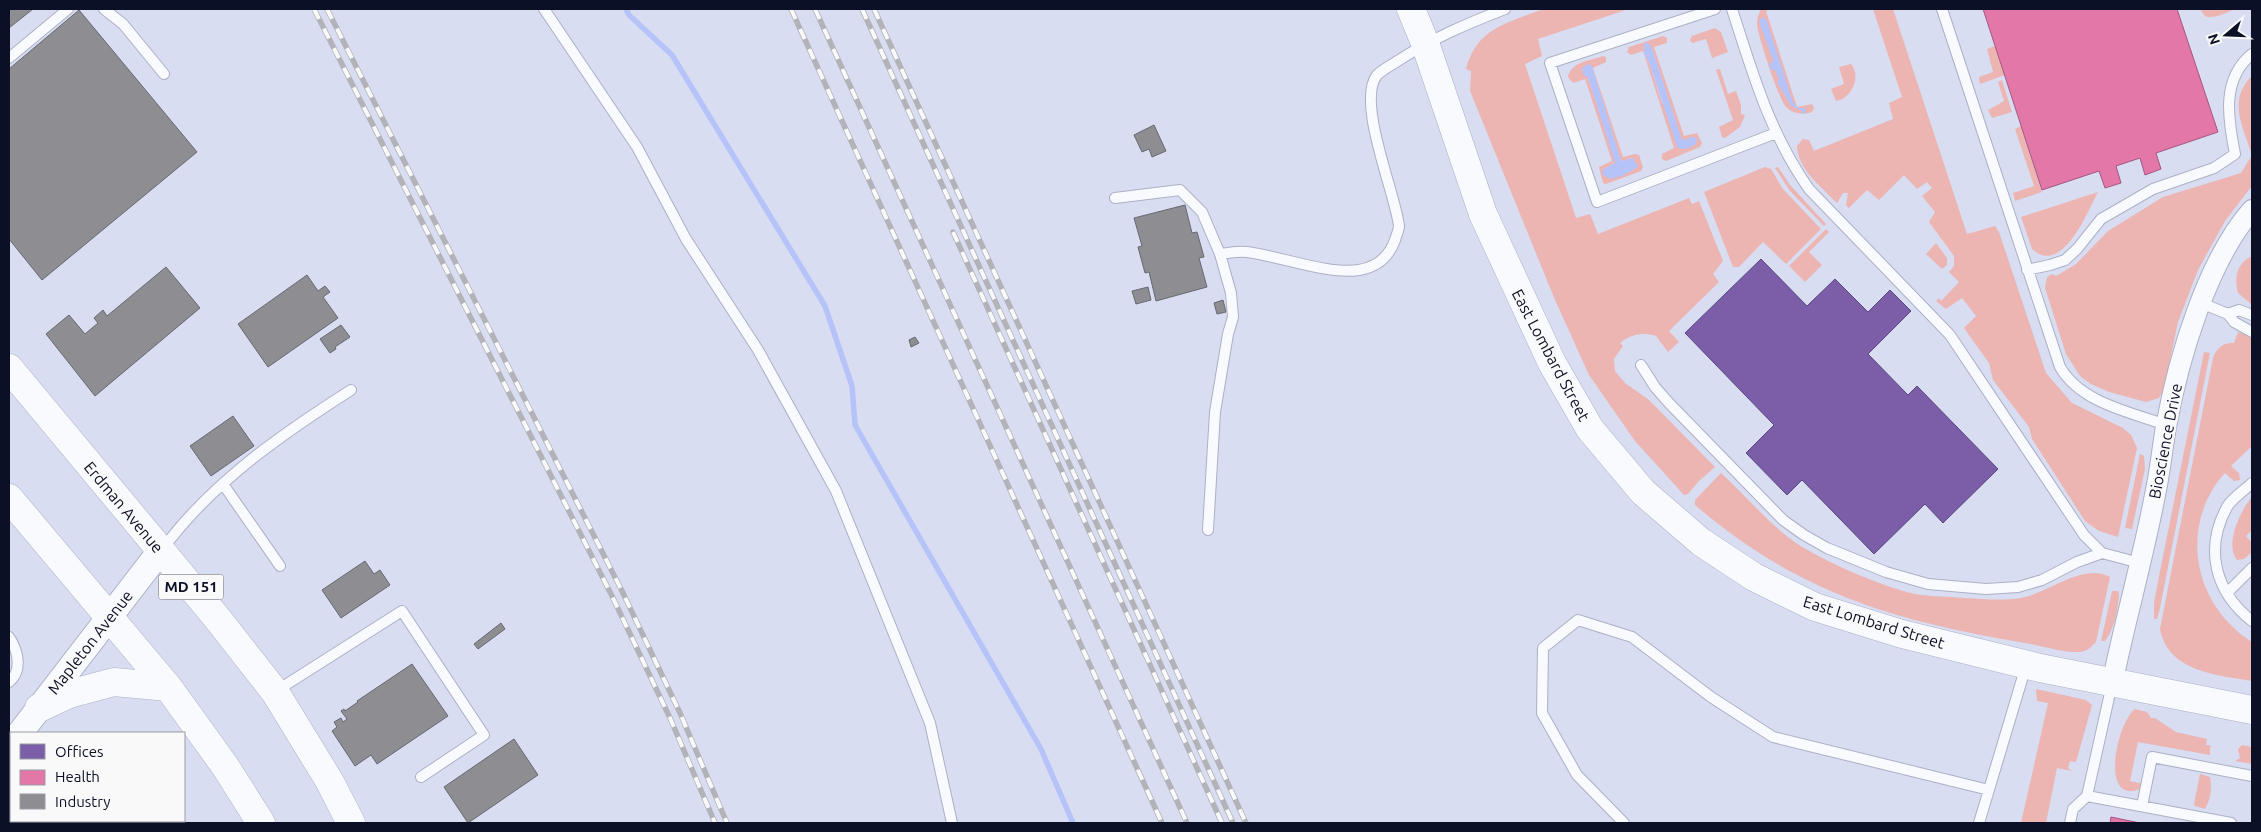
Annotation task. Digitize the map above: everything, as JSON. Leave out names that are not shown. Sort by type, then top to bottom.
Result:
[{"type":"main road","name":"East Lombard Street","points":[[1412,9],[1483,214],[1552,364],[1590,429],[1643,492],[1701,542],[1754,577],[1815,607],[1902,634],[2112,684],[2252,710]]},
{"type":"main road","name":"Erdman Avenue","points":[[9,368],[161,550],[275,692],[330,782],[351,823]]},
{"type":"main road","points":[[9,498],[168,687],[225,766],[261,823]]},
{"type":"main road","points":[[39,708],[68,694],[114,682],[168,687]]},
{"type":"street","name":"Bioscience Drive","points":[[2112,684],[2155,494],[2166,425],[2183,354],[2201,303],[2221,258],[2252,210]]},
{"type":"street","name":"Mapleton Avenue","points":[[21,732],[161,550]]},
{"type":"lane","points":[[9,58],[68,9]]},
{"type":"lane","points":[[104,9],[123,24],[164,74]]},
{"type":"lane","points":[[544,9],[637,147],[686,239],[758,350],[836,491],[930,723],[952,823]]},
{"type":"lane","points":[[1220,254],[1244,251],[1329,268],[1349,270],[1360,270],[1386,258],[1399,228],[1369,95],[1378,74],[1425,43],[1505,9]]},
{"type":"lane","points":[[1715,9],[1550,63],[1597,202],[1776,133]]},
{"type":"lane","points":[[1732,9],[1763,103],[1790,162],[1809,189],[1950,335],[2084,535],[2102,553],[2140,563]]},
{"type":"lane","points":[[1942,9],[2057,360],[2068,378],[2087,394],[2166,425]]},
{"type":"lane","points":[[2027,270],[2050,266],[2065,260],[2077,249],[2101,219],[2153,189],[2214,168],[2235,154],[2230,131],[2228,100],[2233,77],[2252,54]]},
{"type":"lane","points":[[1115,198],[1180,190],[1202,212],[1220,254],[1231,293],[1233,317],[1228,334],[1215,412],[1208,530]]},
{"type":"lane","points":[[2201,303],[2228,314],[2234,322],[2252,332]]},
{"type":"lane","points":[[2228,314],[2239,310],[2252,315]]},
{"type":"lane","points":[[1641,365],[1655,387],[1668,402],[1783,520],[1827,548],[1886,572],[1928,584],[2005,589],[2042,580],[2077,562],[2102,553]]},
{"type":"lane","points":[[161,550],[192,513],[223,484],[286,431],[351,390]]},
{"type":"lane","points":[[2252,483],[2228,506],[2214,545],[2219,577],[2227,594],[2241,612],[2252,621]]},
{"type":"lane","points":[[223,484],[280,566]]},
{"type":"lane","points":[[2227,594],[2252,568]]},
{"type":"lane","points":[[275,692],[402,610],[484,735],[421,777]]},
{"type":"lane","points":[[1624,823],[1577,775],[1542,713],[1543,648],[1578,620],[1632,637],[1710,697],[1773,736],[1989,790]]},
{"type":"lane","points":[[9,637],[14,644],[18,666],[14,678],[9,682]]},
{"type":"lane","points":[[1979,823],[2026,665]]},
{"type":"lane","points":[[2070,823],[2073,809],[2087,796],[2112,684]]},
{"type":"lane","points":[[2142,806],[2152,758],[2252,776]]},
{"type":"lane","points":[[2087,796],[2231,823]]},
{"type":"shaded area","points":[[1544,9],[1629,9],[1538,39],[1542,56],[1525,64],[1576,218],[1590,214],[1598,234],[1689,198],[1692,204],[1699,201],[1723,261],[1713,274],[1719,282],[1669,331],[1679,342],[1668,352],[1656,336],[1637,335],[1620,343],[1623,346],[1614,359],[1615,371],[1625,383],[1649,400],[1715,467],[1688,494],[1684,495],[1635,441],[1589,375],[1555,300],[1470,91],[1471,71],[1466,69],[1477,44],[1496,28]]},
{"type":"shaded area","points":[[1761,9],[1768,10],[1766,11],[1797,107],[1812,104],[1814,108],[1812,112],[1802,114],[1795,112],[1786,107],[1783,102],[1769,66],[1758,29],[1757,19]]},
{"type":"shaded area","points":[[1873,9],[1893,9],[1967,234],[1995,226],[1999,232],[2046,373],[2072,403],[2123,428],[2131,435],[2137,448],[2118,537],[2099,531],[2085,521],[2032,439],[2029,427],[1993,380],[1989,363],[1964,328],[1976,316],[1962,298],[1946,309],[1936,301],[1939,298],[1941,301],[1959,282],[1949,272],[1954,266],[1954,256],[1929,222],[1935,212],[1922,196],[1932,188],[1927,182],[1917,189],[1904,175],[1879,200],[1867,190],[1849,208],[1846,205],[1848,193],[1843,193],[1837,203],[1811,177],[1801,162],[1797,146],[1803,139],[1809,140],[1814,151],[1893,119],[1889,103],[1902,97]]},
{"type":"shaded area","points":[[2200,9],[2235,9],[2208,17]]},
{"type":"shaded area","points":[[1715,28],[1721,32],[1728,52],[1712,58],[1706,39],[1692,43],[1690,40],[1692,36]]},
{"type":"shaded area","points":[[1663,36],[1667,38],[1667,43],[1654,47],[1684,136],[1697,133],[1702,143],[1700,147],[1666,161],[1662,159],[1662,154],[1674,148],[1643,51],[1631,55],[1627,52],[1629,47]],"holes":[[[1652,48],[1682,141],[1693,137],[1686,149],[1661,100],[1650,65],[1644,53]]]},
{"type":"shaded area","points":[[1995,46],[2005,75],[1980,84],[1979,77],[1993,72],[1987,49]]},
{"type":"shaded area","points":[[1603,56],[1606,57],[1606,62],[1593,68],[1623,157],[1639,155],[1643,167],[1641,171],[1606,184],[1603,183],[1599,167],[1612,161],[1585,79],[1573,83],[1568,77],[1577,65]],"holes":[[[1592,67],[1621,161],[1633,158],[1633,170],[1610,179],[1602,170],[1615,163],[1615,159],[1588,78]]]},
{"type":"shaded area","points":[[1851,64],[1855,75],[1853,87],[1846,96],[1836,101],[1831,89],[1844,84],[1839,67]]},
{"type":"shaded area","points":[[1720,69],[1728,94],[1736,91],[1741,105],[1741,114],[1745,115],[1740,127],[1725,138],[1722,137],[1719,127],[1733,120],[1716,70]]},
{"type":"shaded area","points":[[2252,76],[2252,155],[2241,124],[2239,104],[2244,85]]},
{"type":"shaded area","points":[[2002,80],[2012,112],[1992,118],[1988,110],[2004,101],[1998,82]]},
{"type":"shaded area","points":[[2021,126],[2042,192],[2015,201],[2013,193],[2034,186],[2015,129]]},
{"type":"shaded area","points":[[2252,155],[2252,186],[2225,221],[2198,270],[2178,322],[2164,389],[2159,398],[2146,402],[2109,392],[2091,384],[2080,376],[2066,354],[2045,288],[2047,277],[2052,274],[2056,276],[2076,264],[2108,231],[2163,197],[2241,173]]},
{"type":"shaded area","points":[[1765,167],[1771,169],[1783,189],[1821,229],[1786,264],[1763,242],[1739,267],[1733,267],[1704,192]]},
{"type":"shaded area","points":[[1778,167],[1790,185],[1826,224],[1824,226],[1790,191],[1775,168]]},
{"type":"shaded area","points":[[2098,192],[2081,226],[2063,248],[2054,255],[2043,255],[2032,249],[2021,217]]},
{"type":"shaded area","points":[[1826,229],[1829,232],[1809,252],[1822,265],[1805,282],[1789,266]]},
{"type":"shaded area","points":[[1936,243],[1947,258],[1947,265],[1942,269],[1926,254]]},
{"type":"shaded area","points":[[2252,256],[2252,305],[2238,293],[2236,277],[2242,263]]},
{"type":"shaded area","points":[[2238,332],[2252,337],[2252,446],[2231,466],[2239,473],[2240,480],[2234,481],[2225,473],[2212,491],[2206,502],[2200,522],[2197,542],[2198,562],[2203,581],[2211,598],[2222,615],[2236,630],[2252,642],[2252,681],[2210,673],[2184,663],[2173,654],[2165,643],[2160,629],[2213,358],[2221,346],[2234,343]]},
{"type":"shaded area","points":[[2204,352],[2210,353],[2160,608],[2157,619],[2154,619],[2154,603],[2159,576]]},
{"type":"shaded area","points":[[2140,454],[2144,456],[2145,469],[2132,529],[2125,528]]},
{"type":"shaded area","points":[[1721,473],[1767,518],[1796,543],[1870,580],[1902,591],[1927,596],[2007,599],[2032,595],[2066,580],[2089,573],[2100,573],[2110,577],[2096,642],[2089,649],[2083,651],[2062,651],[1916,620],[1859,603],[1832,592],[1790,571],[1762,554],[1734,536],[1695,505],[1695,500]]},
{"type":"shaded area","points":[[2252,497],[2252,530],[2246,536],[2252,543],[2252,552],[2244,559],[2237,560],[2233,553],[2233,537],[2239,518]]},
{"type":"shaded area","points":[[2112,591],[2118,591],[2119,594],[2117,612],[2108,636],[2105,641],[2101,641]]},
{"type":"shaded area","points":[[2036,689],[2086,700],[2092,705],[2076,762],[2070,761],[2068,768],[2072,771],[2057,768],[2046,823],[2021,823],[2048,703],[2037,701]]},
{"type":"shaded area","points":[[2135,709],[2147,712],[2151,718],[2155,718],[2176,732],[2207,739],[2206,745],[2212,746],[2210,747],[2210,755],[2138,742],[2130,781],[2144,784],[2144,787],[2130,791],[2121,787],[2116,777],[2117,746],[2128,717]]},
{"type":"shaded area","points":[[2242,745],[2252,747],[2252,764],[2235,761],[2240,758],[2238,749]]},
{"type":"shaded area","points":[[2200,774],[2210,777],[2209,801],[2205,809],[2194,804]]},
{"type":"water","points":[[1762,17],[1766,19],[1793,102],[1798,108],[1805,108],[1806,113],[1802,114],[1802,111],[1791,106],[1777,82],[1779,80],[1775,70],[1771,70],[1769,64],[1773,61],[1759,22]]},
{"type":"water","points":[[1647,42],[1652,48],[1682,140],[1697,138],[1696,144],[1689,148],[1682,149],[1677,147],[1650,65],[1644,53],[1644,44]]},
{"type":"water","points":[[1588,64],[1592,66],[1621,161],[1633,158],[1638,167],[1622,176],[1610,179],[1603,175],[1602,170],[1615,163],[1588,78],[1583,74],[1582,68]]},
{"type":"building: Offices","points":[[1761,259],[1807,306],[1835,279],[1868,312],[1890,290],[1911,311],[1868,354],[1908,395],[1917,386],[1998,469],[1943,523],[1925,504],[1874,554],[1802,480],[1787,495],[1746,453],[1774,425],[1685,333]]},
{"type":"building: Health","points":[[1983,9],[2177,9],[2218,132],[2156,153],[2161,169],[2145,175],[2140,158],[2116,166],[2121,183],[2105,188],[2099,171],[2042,190]]},
{"type":"building: Health","points":[[2111,817],[2140,823],[2110,823]]},
{"type":"building: Industry","points":[[9,9],[33,9],[9,28]]},
{"type":"building: Industry","points":[[79,10],[197,152],[42,280],[9,239],[9,69]]},
{"type":"building: Industry","points":[[1154,125],[1166,151],[1152,157],[1149,149],[1142,152],[1134,135]]},
{"type":"building: Industry","points":[[1185,205],[1192,233],[1197,232],[1204,257],[1199,258],[1207,287],[1156,301],[1149,272],[1145,273],[1138,247],[1142,246],[1134,218]]},
{"type":"building: Industry","points":[[166,267],[200,308],[95,396],[46,334],[69,315],[85,334],[98,323],[94,318],[103,310],[107,316]]},
{"type":"building: Industry","points":[[307,275],[318,291],[325,286],[330,292],[323,297],[338,318],[268,367],[238,324]]},
{"type":"building: Industry","points":[[1148,287],[1151,300],[1136,304],[1132,291]]},
{"type":"building: Industry","points":[[1223,300],[1226,312],[1217,314],[1214,303]]},
{"type":"building: Industry","points":[[341,325],[350,337],[335,347],[336,349],[330,353],[320,339]]},
{"type":"building: Industry","points":[[915,337],[919,343],[911,347],[909,340]]},
{"type":"building: Industry","points":[[233,416],[254,446],[211,476],[190,446]]},
{"type":"building: Industry","points":[[365,561],[374,574],[380,570],[390,585],[341,618],[322,590]]},
{"type":"building: Industry","points":[[501,623],[505,629],[478,649],[474,644]]},
{"type":"building: Industry","points":[[412,664],[448,716],[377,764],[371,755],[355,766],[332,731],[337,727],[334,722],[341,718],[343,722],[347,719],[341,711],[344,709],[345,711]]},
{"type":"building: Industry","points":[[514,739],[538,775],[468,823],[444,787]]},
{"type":"waterway","points":[[626,9],[629,15],[672,55],[825,306],[852,386],[855,425],[1041,749],[1073,823]]},
{"type":"railway","points":[[314,9],[612,596],[670,718],[715,823]]},
{"type":"railway","points":[[327,9],[622,591],[680,713],[727,823]]},
{"type":"railway","points":[[791,9],[1162,823]]},
{"type":"railway","points":[[815,9],[1187,823]]},
{"type":"railway","points":[[862,9],[1233,823]]},
{"type":"railway","points":[[874,9],[1246,823]]},
{"type":"railway","points":[[953,232],[1222,823]]}]
